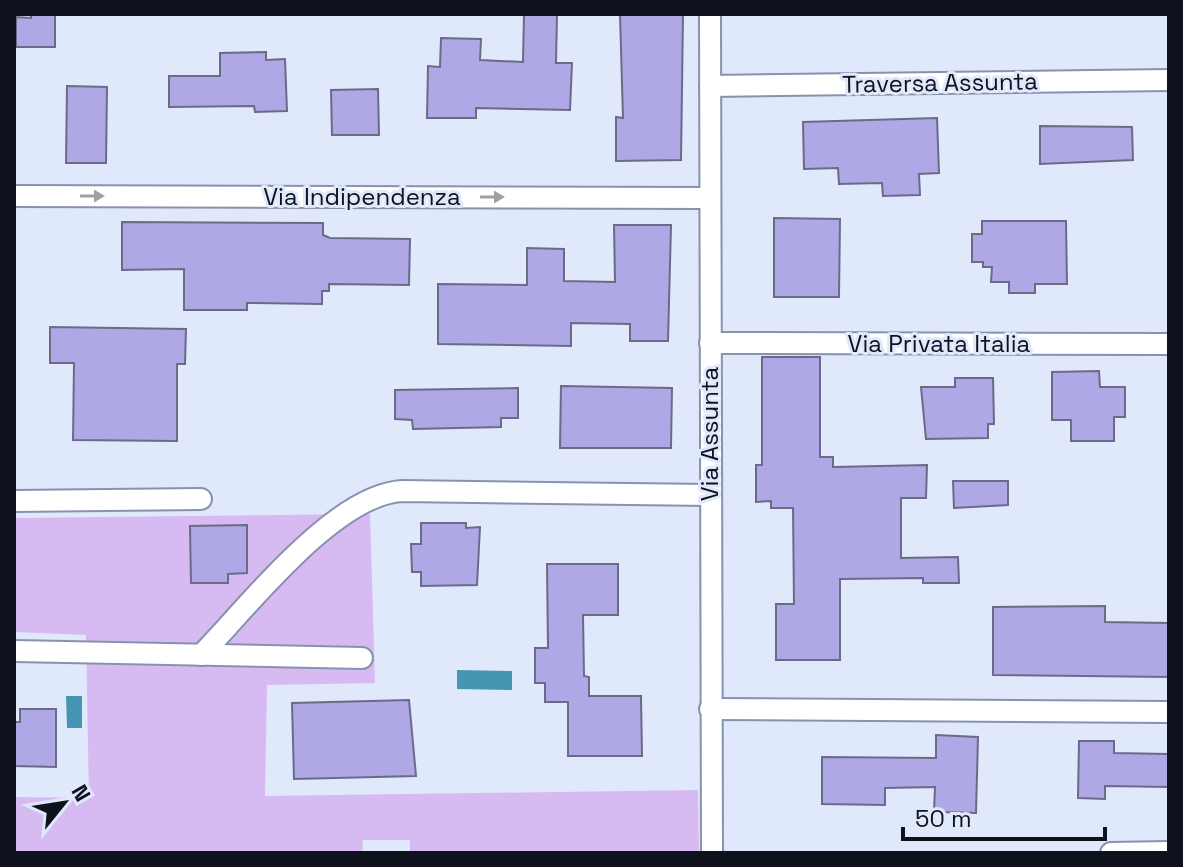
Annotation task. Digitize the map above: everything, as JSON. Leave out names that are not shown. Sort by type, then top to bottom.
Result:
[{"type":"street","name":"Via Assunta","points":[[710,14],[712,853]]},
{"type":"street","name":"Traversa Assunta","points":[[710,86],[1169,80]]},
{"type":"street","name":"Via Indipendenza","points":[[14,196],[710,198]]},
{"type":"street","name":"Via Privata Italia","points":[[710,343],[1169,344]]},
{"type":"street","points":[[201,655],[327,524],[372,497],[402,491],[710,495]]},
{"type":"street","points":[[14,501],[201,499]]},
{"type":"street","points":[[14,651],[362,658]]},
{"type":"street","points":[[710,709],[1169,712]]},
{"type":"street","points":[[1111,853],[1169,852]]},
{"type":"shaded area","points":[[370,514],[375,683],[267,685],[265,796],[698,790],[699,853],[410,853],[410,840],[363,840],[362,853],[15,853],[15,797],[89,798],[86,635],[14,632],[14,518]],"holes":[[[247,525],[247,573],[228,574],[228,583],[191,583],[191,526]]]},
{"type":"water","points":[[457,670],[512,671],[512,690],[457,689]]},
{"type":"water","points":[[66,696],[82,696],[82,728],[67,728]]},
{"type":"building","points":[[31,14],[55,14],[55,47],[16,47],[16,17],[31,18]]},
{"type":"building","points":[[524,14],[557,14],[556,63],[572,63],[570,110],[476,108],[476,118],[427,118],[428,66],[440,67],[441,38],[481,39],[480,60],[523,62]]},
{"type":"building","points":[[620,14],[683,14],[681,160],[616,161],[616,117],[623,118]]},
{"type":"building","points":[[266,52],[266,60],[285,59],[287,111],[255,112],[254,106],[169,107],[169,76],[220,76],[220,53]]},
{"type":"building","points":[[67,86],[107,87],[106,163],[66,163]]},
{"type":"building","points":[[378,89],[379,135],[332,135],[331,90]]},
{"type":"building","points":[[937,118],[939,173],[919,174],[920,195],[883,196],[882,183],[839,184],[838,168],[804,169],[803,122]]},
{"type":"building","points":[[1040,126],[1132,127],[1133,160],[1040,164]]},
{"type":"building","points":[[774,218],[840,219],[839,297],[774,297]]},
{"type":"building","points":[[982,221],[1066,221],[1067,284],[1035,284],[1035,293],[1009,293],[1009,282],[991,282],[992,267],[983,267],[983,262],[972,262],[972,234],[982,234]]},
{"type":"building","points":[[122,222],[323,223],[323,235],[330,238],[410,239],[409,285],[329,284],[329,291],[322,291],[322,304],[247,303],[247,310],[184,310],[184,269],[122,270]]},
{"type":"building","points":[[614,225],[671,225],[668,341],[630,341],[630,324],[571,323],[571,346],[438,344],[438,284],[527,285],[527,248],[564,249],[564,281],[615,282]]},
{"type":"building","points":[[50,327],[186,329],[185,364],[177,364],[177,441],[73,440],[74,363],[50,363]]},
{"type":"building","points":[[762,357],[820,357],[820,457],[833,457],[833,467],[927,465],[926,498],[901,498],[901,558],[958,557],[959,583],[923,583],[923,578],[840,579],[840,660],[776,660],[776,604],[794,604],[793,508],[771,508],[771,501],[756,502],[756,465],[762,465]]},
{"type":"building","points":[[1099,371],[1100,387],[1125,387],[1125,417],[1114,417],[1114,441],[1071,441],[1071,420],[1052,420],[1052,372]]},
{"type":"building","points":[[955,378],[993,378],[994,424],[988,424],[988,438],[926,439],[921,387],[955,387]]},
{"type":"building","points":[[561,386],[672,388],[671,448],[560,448]]},
{"type":"building","points":[[518,388],[518,418],[501,418],[501,427],[413,429],[412,420],[395,419],[395,390]]},
{"type":"building","points":[[953,481],[1008,481],[1008,505],[954,508]]},
{"type":"building","points":[[421,523],[466,523],[466,528],[480,527],[477,585],[421,586],[421,572],[412,572],[411,544],[421,544]]},
{"type":"building","points":[[247,525],[247,573],[228,574],[228,583],[191,583],[190,526]]},
{"type":"building","points":[[547,564],[618,564],[618,615],[583,615],[584,676],[589,677],[589,696],[641,696],[642,756],[568,756],[568,702],[545,702],[545,683],[535,683],[535,648],[548,648]]},
{"type":"building","points":[[1105,606],[1105,622],[1169,623],[1169,677],[993,675],[993,607]]},
{"type":"building","points":[[409,700],[416,776],[294,779],[292,703]]},
{"type":"building","points":[[20,709],[56,709],[56,767],[14,766],[14,722],[20,722]]},
{"type":"building","points":[[936,735],[978,737],[976,813],[934,812],[935,787],[885,788],[885,805],[822,804],[822,757],[936,758]]},
{"type":"building","points":[[1079,741],[1114,741],[1114,753],[1169,754],[1169,787],[1105,786],[1105,799],[1078,798]]}]
